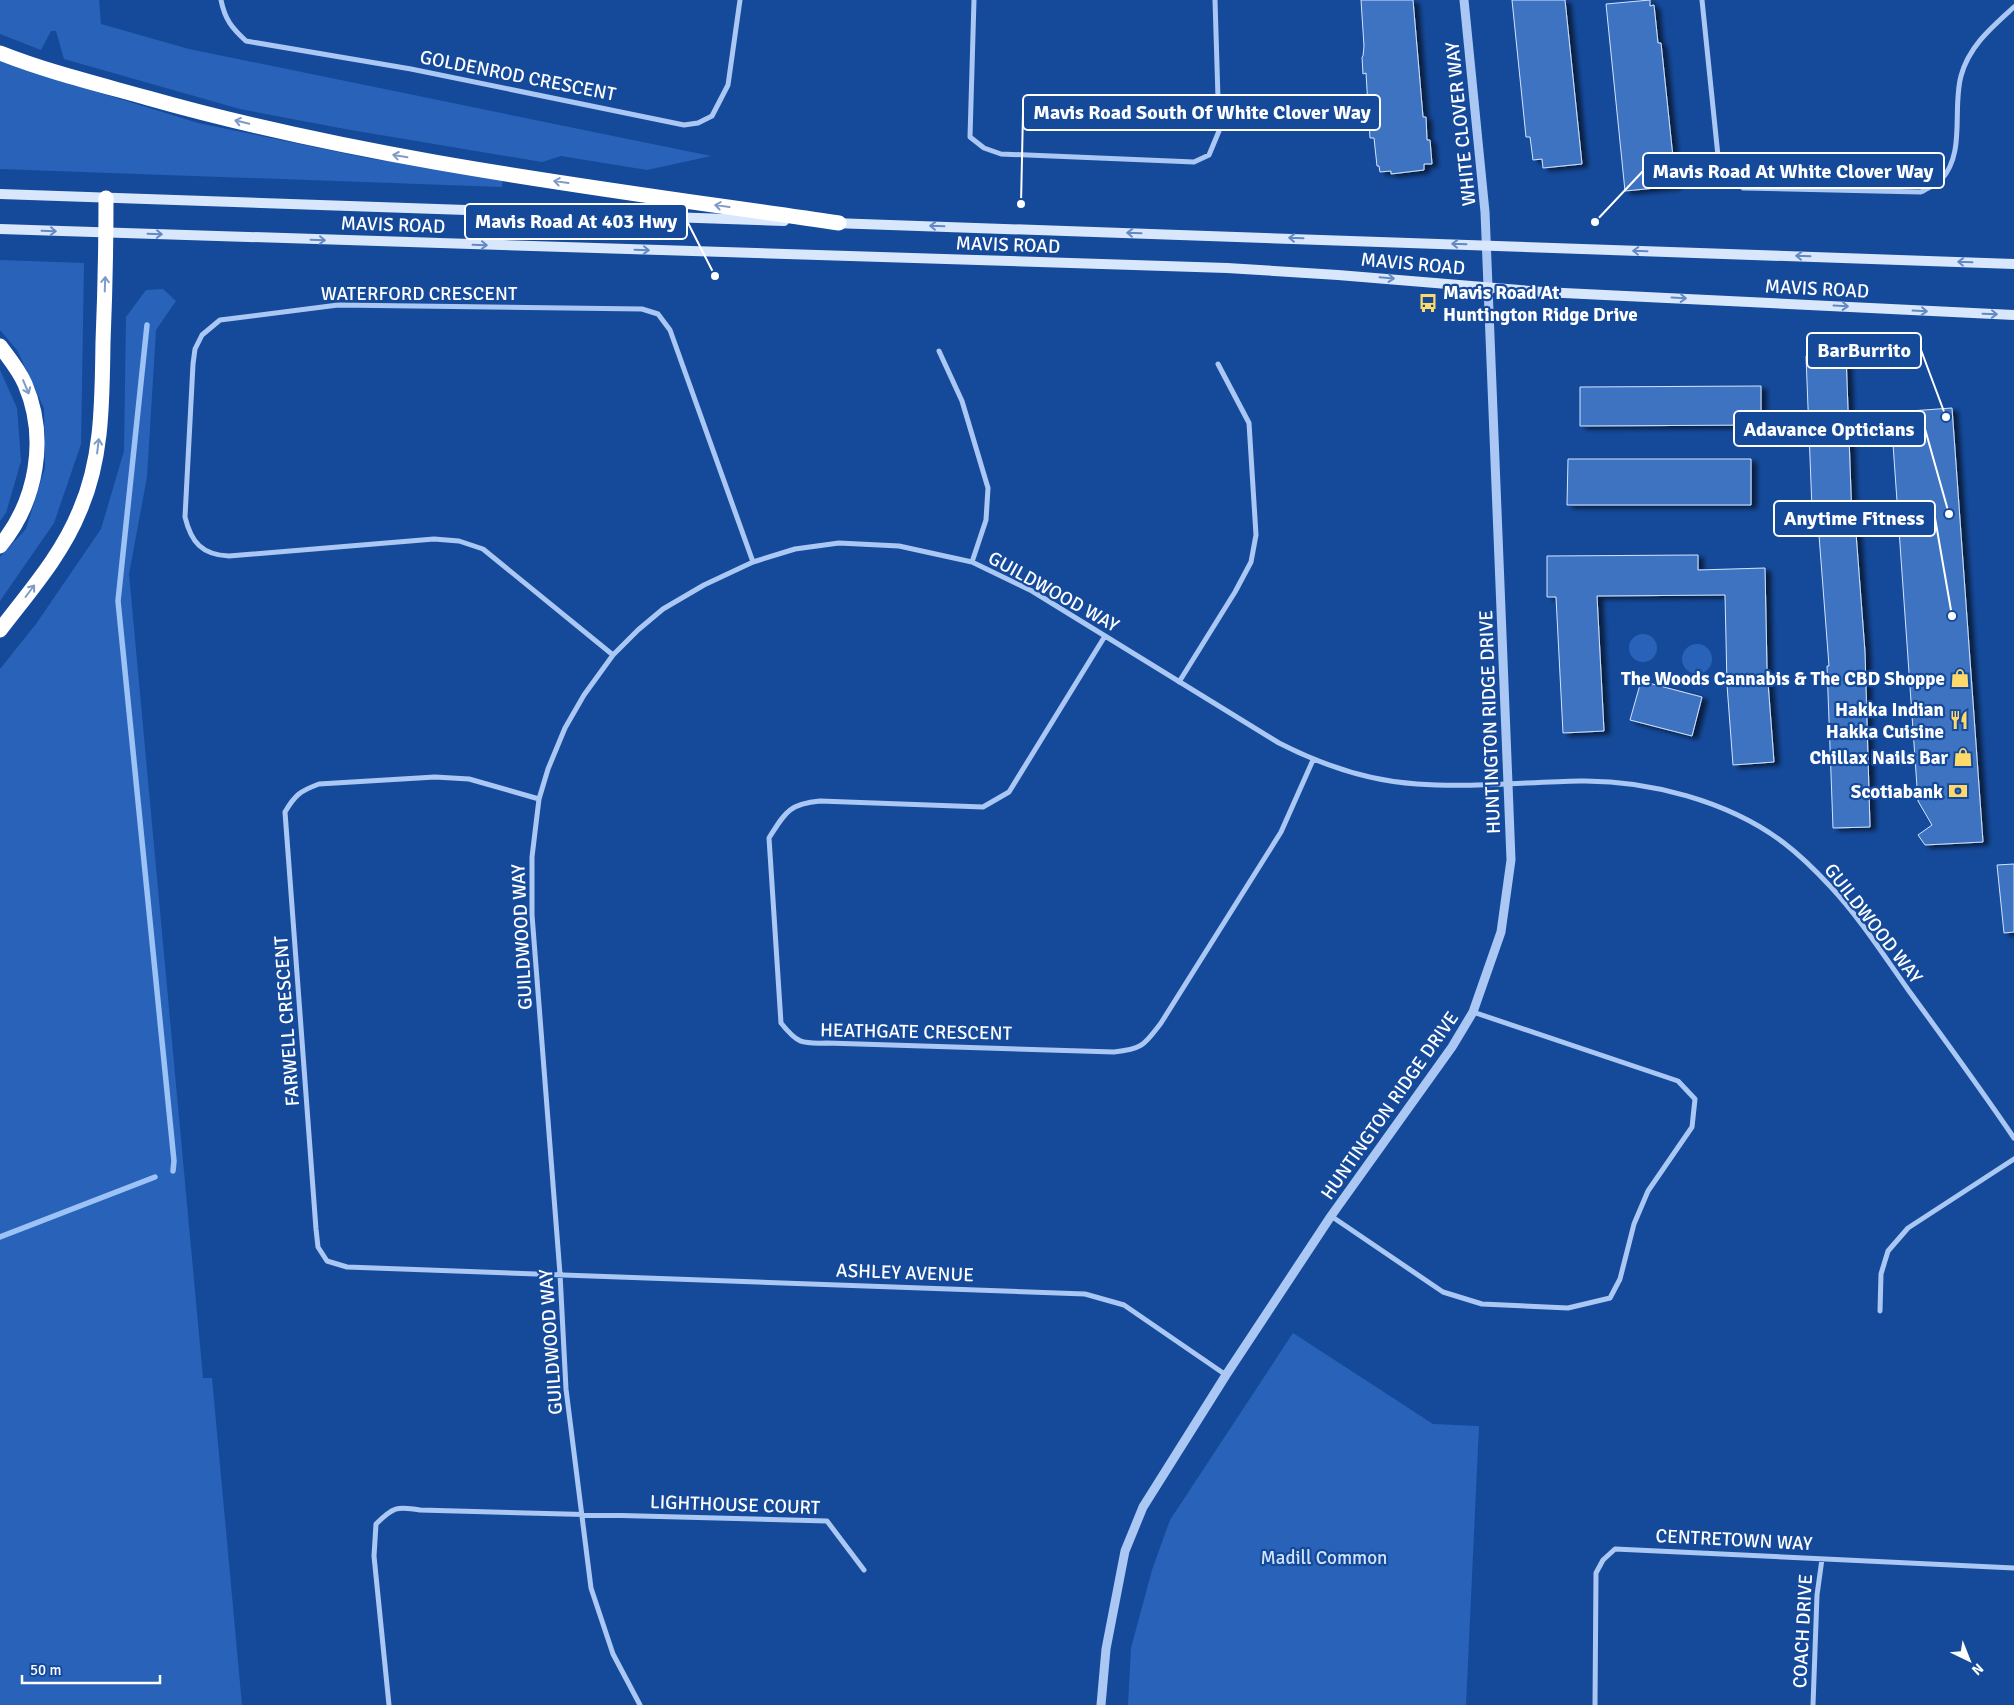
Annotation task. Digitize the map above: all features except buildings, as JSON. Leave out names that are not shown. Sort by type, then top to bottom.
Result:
[{"type":"highway","points":[[0,53],[33,66],[203,114],[370,151],[542,180],[839,223]]},
{"type":"highway","points":[[0,630],[67,538],[81,510],[91,481],[101,420],[106,198]]},
{"type":"highway","points":[[0,346],[24,383],[36,417],[37,430],[32,487],[18,520],[0,546]]},
{"type":"main road","name":"MAVIS ROAD","points":[[0,194],[2014,264]]},
{"type":"main road","name":"MAVIS ROAD","points":[[0,229],[1227,268],[1543,292],[2014,315]]},
{"type":"street","name":"GOLDENROD CRESCENT","points":[[221,0],[230,26],[246,41],[411,69],[684,124],[698,122],[712,116],[728,85],[740,0]]},
{"type":"street","points":[[974,0],[970,138],[984,148],[1001,154],[1194,162],[1209,155],[1219,131],[1214,0]]},
{"type":"street","name":"WHITE CLOVER WAY","points":[[1464,0],[1486,245],[1488,287]]},
{"type":"street","points":[[1702,0],[1718,156],[1743,188],[1921,192],[1940,181],[1954,158],[1961,78],[1968,59],[1984,34],[2014,7]]},
{"type":"street","name":"HUNTINGTON RIDGE DRIVE","points":[[1101,1705],[1106,1650],[1125,1551],[1143,1507],[1226,1375],[1331,1216],[1447,1055],[1473,1012],[1501,932],[1511,860],[1488,287]]},
{"type":"street","name":"WATERFORD CRESCENT","points":[[613,655],[483,549],[459,541],[434,539],[229,556],[216,555],[201,548],[189,533],[185,517],[193,364],[195,348],[202,335],[220,320],[338,305],[642,309],[658,314],[670,330],[753,562]]},
{"type":"street","points":[[939,351],[962,401],[988,488],[986,520],[972,562]]},
{"type":"street","points":[[1179,682],[1235,592],[1250,562],[1256,534],[1249,423],[1218,364]]},
{"type":"street","name":"GUILDWOOD WAY","points":[[640,1705],[613,1654],[591,1588],[566,1389],[560,1274],[532,915],[532,857],[539,800],[548,769],[565,728],[584,695],[613,655],[663,609],[704,585],[753,562],[795,550],[839,543],[899,546],[972,562],[1032,592],[1279,743],[1313,760],[1362,776],[1416,784],[1508,784],[1583,781],[1645,786],[1688,796],[1735,814],[1783,843],[1832,888],[1864,927],[2014,1138]]},
{"type":"street","name":"HEATHGATE CRESCENT","points":[[1104,636],[1009,792],[984,807],[820,801],[800,803],[784,816],[769,838],[781,1023],[791,1035],[805,1044],[836,1043],[1114,1052],[1133,1050],[1144,1045],[1161,1023],[1281,832],[1313,760]]},
{"type":"street","name":"FARWELL CRESCENT","points":[[539,800],[469,779],[435,777],[318,784],[302,791],[294,798],[285,812],[318,1247],[327,1262],[347,1267],[560,1274]]},
{"type":"street","points":[[1331,1216],[1443,1292],[1482,1304],[1568,1308],[1610,1298],[1620,1279],[1634,1224],[1648,1191],[1692,1127],[1695,1099],[1678,1081],[1473,1012]]},
{"type":"street","points":[[1880,1311],[1881,1274],[1888,1251],[1898,1239],[1908,1228],[2014,1159]]},
{"type":"street","name":"ASHLEY AVENUE","points":[[560,1274],[1086,1294],[1124,1305],[1226,1375]]},
{"type":"street","points":[[389,1705],[374,1556],[376,1524],[389,1511],[401,1507],[420,1510],[582,1514]]},
{"type":"street","name":"LIGHTHOUSE COURT","points":[[582,1514],[827,1521],[864,1570]]},
{"type":"street","name":"CENTRETOWN WAY","points":[[1595,1705],[1596,1573],[1603,1560],[1615,1549],[1776,1555],[2014,1568]]},
{"type":"street","name":"COACH DRIVE","points":[[1813,1705],[1817,1595],[1822,1559]]},
{"type":"green space","points":[[0,0],[99,0],[101,24],[189,49],[711,156],[647,170],[561,156],[542,162],[345,129],[240,109],[64,59],[56,31],[51,31],[41,50],[0,34]]},
{"type":"green space","points":[[0,59],[55,79],[198,123],[367,158],[503,178],[502,187],[0,169]]},
{"type":"green space","points":[[0,260],[84,263],[81,444],[54,523],[0,601],[0,557],[26,529],[45,468],[44,408],[17,350],[0,330]]},
{"type":"green space","points":[[163,289],[176,301],[156,330],[147,477],[129,574],[203,1378],[212,1378],[242,1705],[0,1705],[0,669],[36,624],[101,529],[124,451],[126,317],[146,290]]},
{"type":"green space","points":[[0,370],[17,408],[21,461],[6,513],[0,521]]},
{"type":"green space","points":[[1643,634],[1653,638],[1657,648],[1653,658],[1643,662],[1633,658],[1629,648],[1633,638]]},
{"type":"green space","points":[[1697,644],[1703,645],[1711,653],[1711,665],[1703,673],[1697,674],[1691,673],[1683,665],[1682,659],[1683,653],[1691,645]]},
{"type":"green space","name":"Madill Common","points":[[1293,1333],[1433,1424],[1479,1426],[1466,1705],[1128,1705],[1131,1648],[1152,1570],[1170,1520]]},
{"type":"waterway","points":[[147,325],[118,601],[174,1161],[173,1171]]},
{"type":"waterway","points":[[0,1237],[155,1177]]},
{"type":"place","name":"Mavis Road South Of White Clover Way","points":[[1021,204]]},
{"type":"place","name":"Mavis Road At White Clover Way","points":[[1595,222]]},
{"type":"place","name":"Mavis Road At 403 Hwy","points":[[715,276]]},
{"type":"place","name":"Mavis Road At Huntington Ridge Drive","points":[[1428,303]]},
{"type":"place","name":"BarBurrito","points":[[1946,417]]},
{"type":"place","name":"Adavance Opticians","points":[[1949,514]]},
{"type":"place","name":"Anytime Fitness","points":[[1952,616]]},
{"type":"place","name":"The Woods Cannabis & The CBD Shoppe","points":[[1960,678]]},
{"type":"place","name":"Hakka Indian Hakka Cuisine","points":[[1959,720]]},
{"type":"place","name":"Chillax Nails Bar","points":[[1963,757]]},
{"type":"place","name":"Scotiabank","points":[[1958,791]]}]
